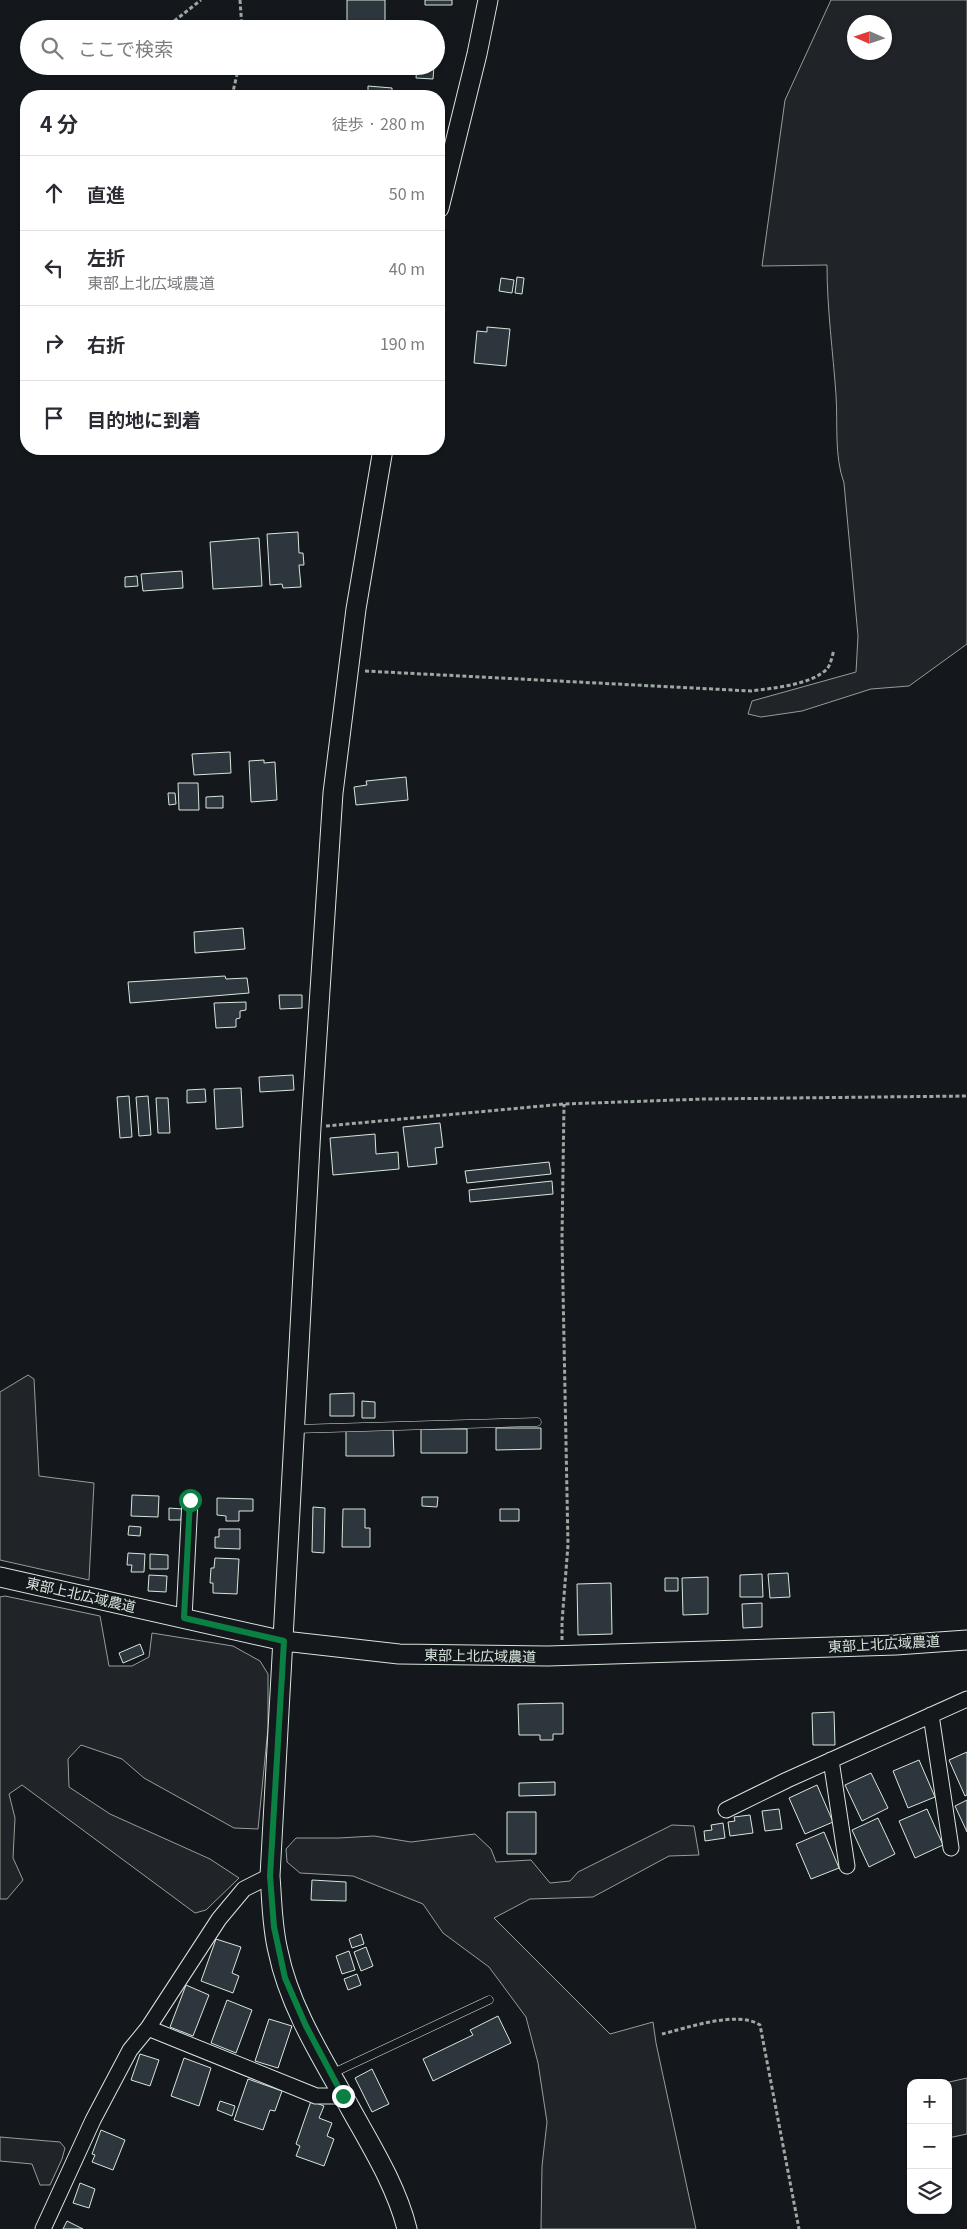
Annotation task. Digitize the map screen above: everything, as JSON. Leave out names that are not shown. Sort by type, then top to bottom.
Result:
[{"type":"street","points":[[445,184],[477,54],[488,0]]},
{"type":"street","points":[[382,455],[356,609],[333,793],[311,1128],[270,1876],[274,1927],[285,1978],[306,2026],[385,2171],[401,2206],[407,2229]]},
{"type":"street","points":[[184,1618],[190,1500]]},
{"type":"street","name":"東部上北広域農道","points":[[0,1577],[284,1641],[399,1654],[490,1657],[562,1656],[896,1645],[967,1640]]},
{"type":"street","points":[[726,1810],[967,1699]]},
{"type":"street","points":[[930,1715],[951,1848]]},
{"type":"street","points":[[831,1760],[846,1866]]},
{"type":"street","points":[[43,2229],[110,2086],[130,2050],[148,2028],[219,1919],[244,1889],[270,1876]]},
{"type":"street","points":[[148,2028],[316,2096],[343,2096]]},
{"type":"lane","points":[[295,1429],[536,1422]]},
{"type":"lane","points":[[331,2074],[488,2000]]},
{"type":"path","points":[[175,20],[201,0]]},
{"type":"path","points":[[240,0],[241,20]]},
{"type":"path","points":[[233,90],[237,75]]},
{"type":"path","points":[[348,674],[367,671],[751,691],[781,687],[816,677],[828,668],[834,650]]},
{"type":"path","points":[[311,1128],[564,1104],[704,1099],[967,1096]]},
{"type":"path","points":[[562,1656],[562,1622],[568,1545],[562,1238],[564,1104]]},
{"type":"path","points":[[662,2034],[712,2021],[752,2020],[760,2025],[799,2229]]},
{"type":"shaded area","points":[[831,0],[967,0],[967,644],[909,686],[871,689],[802,711],[761,717],[748,714],[752,701],[856,672],[858,636],[844,483],[838,451],[827,265],[762,266],[785,100]]},
{"type":"shaded area","points":[[28,1375],[34,1379],[39,1476],[94,1483],[89,1580],[0,1560],[0,1392]]},
{"type":"shaded area","points":[[5,1596],[100,1616],[109,1666],[132,1666],[149,1657],[152,1633],[233,1646],[260,1661],[268,1674],[268,1728],[258,1829],[234,1828],[144,1778],[122,1759],[81,1745],[68,1759],[69,1787],[110,1814],[210,1859],[239,1878],[206,1910],[195,1913],[22,1785],[9,1794],[15,1818],[13,1858],[23,1880],[7,1899],[0,1899],[0,1597]]},
{"type":"shaded area","points":[[672,1825],[694,1826],[699,1855],[669,1856],[593,1897],[530,1899],[494,1918],[610,2034],[653,2022],[696,2229],[541,2229],[542,2166],[547,2122],[538,2063],[526,2017],[489,1967],[443,1933],[423,1904],[353,1876],[300,1873],[287,1862],[286,1849],[296,1838],[374,1836],[411,1842],[475,1834],[491,1849],[496,1862],[531,1860],[550,1883],[570,1881],[578,1872]]},
{"type":"shaded area","points":[[967,2078],[967,2134],[952,2137],[952,2124],[952,2081]]},
{"type":"shaded area","points":[[0,2137],[60,2142],[65,2148],[50,2185],[40,2185],[32,2164],[0,2161]]},
{"type":"building","points":[[347,0],[385,0],[385,20],[347,20]]},
{"type":"building","points":[[425,0],[452,0],[452,5],[425,5]]},
{"type":"building","points":[[416,75],[433,75],[433,79],[416,78]]},
{"type":"building","points":[[368,86],[392,88],[392,90],[368,90]]},
{"type":"building","points":[[517,277],[524,278],[522,294],[515,293]]},
{"type":"building","points":[[501,278],[514,280],[512,293],[499,291]]},
{"type":"building","points":[[487,327],[510,329],[506,366],[474,363],[477,331],[487,332]]},
{"type":"building","points":[[298,532],[299,553],[303,553],[304,565],[299,565],[301,587],[283,588],[282,584],[270,585],[267,534]]},
{"type":"building","points":[[259,538],[262,586],[213,589],[210,542]]},
{"type":"building","points":[[182,571],[183,588],[143,591],[141,574]]},
{"type":"building","points":[[137,576],[138,586],[125,587],[125,577]]},
{"type":"building","points":[[230,752],[231,773],[194,775],[192,754]]},
{"type":"building","points":[[264,760],[264,763],[275,762],[277,800],[251,802],[249,761]]},
{"type":"building","points":[[406,777],[408,800],[356,805],[354,787],[367,785],[366,781]]},
{"type":"building","points":[[178,783],[198,783],[199,810],[179,810]]},
{"type":"building","points":[[168,793],[175,793],[176,804],[169,805]]},
{"type":"building","points":[[223,796],[223,808],[206,808],[206,797]]},
{"type":"building","points":[[243,928],[245,949],[195,953],[194,932]]},
{"type":"building","points":[[225,976],[226,979],[247,978],[249,993],[130,1003],[128,982]]},
{"type":"building","points":[[279,995],[302,995],[302,1008],[280,1009]]},
{"type":"building","points":[[246,1002],[246,1010],[240,1011],[240,1018],[236,1019],[236,1027],[216,1028],[214,1003]]},
{"type":"building","points":[[293,1075],[294,1090],[260,1092],[259,1077]]},
{"type":"building","points":[[241,1088],[243,1127],[216,1129],[214,1089]]},
{"type":"building","points":[[205,1089],[206,1102],[187,1103],[187,1090]]},
{"type":"building","points":[[129,1096],[132,1137],[120,1138],[117,1097]]},
{"type":"building","points":[[148,1096],[151,1135],[139,1136],[136,1097]]},
{"type":"building","points":[[156,1098],[168,1098],[170,1133],[158,1133]]},
{"type":"building","points":[[440,1123],[443,1147],[435,1148],[437,1164],[408,1167],[403,1127]]},
{"type":"building","points":[[375,1134],[376,1154],[398,1152],[399,1169],[333,1175],[330,1138]]},
{"type":"building","points":[[549,1162],[551,1174],[467,1183],[465,1171]]},
{"type":"building","points":[[552,1181],[553,1194],[470,1202],[469,1190]]},
{"type":"building","points":[[354,1393],[354,1416],[330,1416],[330,1394]]},
{"type":"building","points":[[362,1401],[375,1402],[375,1418],[362,1418]]},
{"type":"building","points":[[496,1428],[541,1428],[541,1449],[496,1450]]},
{"type":"building","points":[[346,1429],[393,1429],[394,1456],[346,1456]]},
{"type":"building","points":[[421,1429],[467,1429],[467,1453],[421,1453]]},
{"type":"building","points":[[132,1495],[159,1496],[158,1517],[131,1516]]},
{"type":"building","points":[[422,1497],[438,1497],[437,1507],[422,1506]]},
{"type":"building","points":[[217,1498],[253,1499],[253,1511],[239,1511],[239,1521],[226,1521],[226,1516],[217,1515]]},
{"type":"building","points":[[313,1507],[325,1508],[324,1553],[312,1552]]},
{"type":"building","points":[[169,1508],[182,1509],[181,1520],[169,1520]]},
{"type":"building","points":[[343,1509],[365,1509],[365,1528],[370,1528],[370,1547],[342,1547]]},
{"type":"building","points":[[500,1509],[519,1509],[519,1521],[500,1521]]},
{"type":"building","points":[[129,1526],[141,1527],[140,1536],[128,1535]]},
{"type":"building","points":[[219,1529],[240,1529],[240,1549],[215,1548],[215,1537],[219,1537]]},
{"type":"building","points":[[128,1553],[145,1554],[144,1572],[131,1572],[132,1565],[127,1565]]},
{"type":"building","points":[[150,1554],[168,1555],[168,1569],[150,1569]]},
{"type":"building","points":[[215,1558],[239,1559],[237,1594],[213,1593],[213,1583],[210,1583],[211,1568],[214,1568]]},
{"type":"building","points":[[788,1573],[790,1597],[770,1598],[768,1574]]},
{"type":"building","points":[[762,1574],[763,1597],[740,1597],[740,1575]]},
{"type":"building","points":[[149,1575],[167,1576],[166,1592],[148,1591]]},
{"type":"building","points":[[708,1577],[708,1614],[683,1615],[682,1578]]},
{"type":"building","points":[[665,1578],[678,1578],[678,1591],[665,1591]]},
{"type":"building","points":[[611,1583],[612,1634],[578,1635],[577,1584]]},
{"type":"building","points":[[762,1603],[762,1627],[743,1628],[742,1604]]},
{"type":"building","points":[[140,1644],[144,1654],[123,1663],[119,1653]]},
{"type":"building","points":[[563,1703],[563,1734],[553,1734],[553,1740],[540,1740],[540,1735],[519,1735],[518,1704]]},
{"type":"building","points":[[834,1712],[835,1745],[813,1745],[812,1713]]},
{"type":"building","points":[[967,1752],[967,1795],[965,1796],[949,1760]]},
{"type":"building","points":[[919,1760],[935,1797],[908,1808],[893,1771]]},
{"type":"building","points":[[871,1773],[888,1808],[862,1821],[845,1785]]},
{"type":"building","points":[[555,1782],[555,1795],[519,1796],[519,1783]]},
{"type":"building","points":[[817,1785],[833,1822],[805,1834],[789,1798]]},
{"type":"building","points":[[967,1800],[967,1832],[955,1806]]},
{"type":"building","points":[[779,1809],[782,1829],[765,1831],[762,1811]]},
{"type":"building","points":[[927,1809],[943,1845],[915,1858],[899,1821]]},
{"type":"building","points":[[507,1812],[536,1812],[536,1854],[507,1854]]},
{"type":"building","points":[[750,1815],[753,1833],[730,1836],[728,1822],[735,1821],[734,1817]]},
{"type":"building","points":[[878,1818],[895,1854],[869,1867],[852,1830]]},
{"type":"building","points":[[723,1823],[725,1838],[705,1841],[704,1831],[712,1830],[711,1825]]},
{"type":"building","points":[[824,1832],[839,1868],[811,1879],[796,1844]]},
{"type":"building","points":[[312,1880],[346,1882],[346,1901],[311,1900]]},
{"type":"building","points":[[361,1934],[364,1944],[352,1948],[349,1939]]},
{"type":"building","points":[[216,1939],[241,1947],[232,1973],[239,1976],[233,1993],[201,1981]]},
{"type":"building","points":[[366,1947],[373,1966],[361,1971],[354,1952]]},
{"type":"building","points":[[349,1951],[355,1970],[342,1974],[336,1956]]},
{"type":"building","points":[[357,1974],[361,1985],[348,1990],[344,1979]]},
{"type":"building","points":[[186,1985],[209,1995],[193,2036],[170,2027]]},
{"type":"building","points":[[227,2000],[252,2010],[236,2053],[211,2043]]},
{"type":"building","points":[[498,2016],[511,2043],[433,2081],[423,2059],[473,2035],[470,2030]]},
{"type":"building","points":[[269,2019],[292,2026],[278,2068],[255,2061]]},
{"type":"building","points":[[140,2054],[159,2060],[150,2086],[131,2080]]},
{"type":"building","points":[[184,2058],[211,2068],[199,2106],[171,2096]]},
{"type":"building","points":[[372,2069],[389,2104],[372,2112],[355,2078]]},
{"type":"building","points":[[248,2079],[282,2091],[275,2111],[270,2110],[263,2130],[234,2120]]},
{"type":"building","points":[[220,2101],[235,2106],[232,2116],[217,2110]]},
{"type":"building","points":[[311,2101],[324,2106],[319,2118],[332,2123],[327,2136],[334,2139],[324,2166],[296,2156],[300,2146],[296,2144]]},
{"type":"building","points":[[101,2130],[125,2140],[113,2170],[92,2162],[95,2155],[92,2154]]},
{"type":"building","points":[[80,2183],[95,2189],[89,2208],[73,2203]]},
{"type":"building","points":[[67,2221],[83,2229],[63,2229]]},
{"type":"route","points":[[190,1500],[184,1618],[284,1641],[270,1876],[274,1927],[285,1978],[306,2026],[343,2096]]}]
